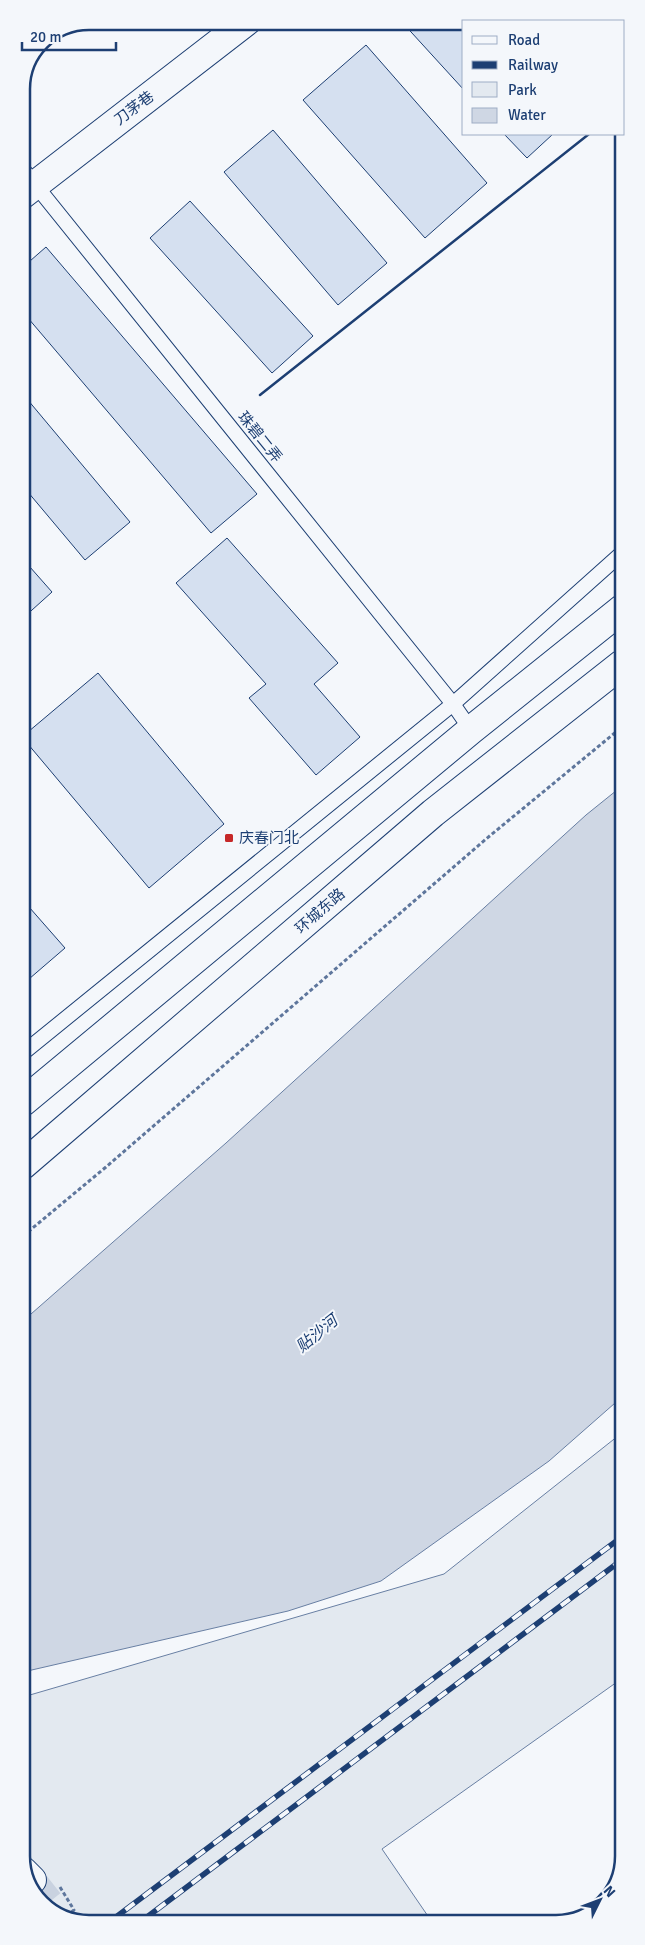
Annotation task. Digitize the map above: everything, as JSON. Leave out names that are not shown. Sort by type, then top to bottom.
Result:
[{"type":"main road","name":"刀茅巷","points":[[30,179],[235,30]]},
{"type":"main road","points":[[30,1096],[471,730],[615,615]]},
{"type":"main road","name":"环城东路","points":[[30,1159],[433,813],[615,670]]},
{"type":"lane","name":"珠碧二弄","points":[[30,187],[453,704],[471,730]]},
{"type":"lane","points":[[30,1047],[453,704],[615,559]]},
{"type":"path","points":[[30,1230],[106,1167],[486,839],[615,733]]},
{"type":"green space","points":[[615,1438],[615,1683],[382,1849],[427,1915],[85,1915],[66,1911],[42,1892],[34,1879],[30,1856],[30,1695],[444,1574]]},
{"type":"water","name":"贴沙河","points":[[615,792],[615,1403],[549,1461],[381,1581],[288,1611],[30,1670],[30,1315],[226,1143],[586,815]]},
{"type":"building","points":[[409,30],[462,30],[462,88]]},
{"type":"building","points":[[366,45],[487,183],[425,238],[303,100]]},
{"type":"building","points":[[273,130],[387,263],[338,305],[224,172]]},
{"type":"building","points":[[505,135],[552,135],[527,158]]},
{"type":"building","points":[[190,201],[313,336],[272,373],[150,238]]},
{"type":"building","points":[[46,247],[257,494],[211,533],[30,320],[30,261]]},
{"type":"building","points":[[30,403],[130,522],[85,560],[30,495]]},
{"type":"building","points":[[227,538],[338,663],[314,684],[360,737],[316,775],[249,698],[266,684],[176,583]]},
{"type":"building","points":[[30,567],[52,592],[30,612]]},
{"type":"building","points":[[98,673],[224,824],[149,888],[30,747],[30,730]]},
{"type":"building","points":[[30,908],[65,948],[30,978]]},
{"type":"railway","points":[[119,1915],[615,1542]]},
{"type":"railway","points":[[150,1915],[615,1565]]},
{"type":"wall","points":[[260,395],[588,135]]},
{"type":"place","name":"庆春门北","points":[[229,838]]}]
